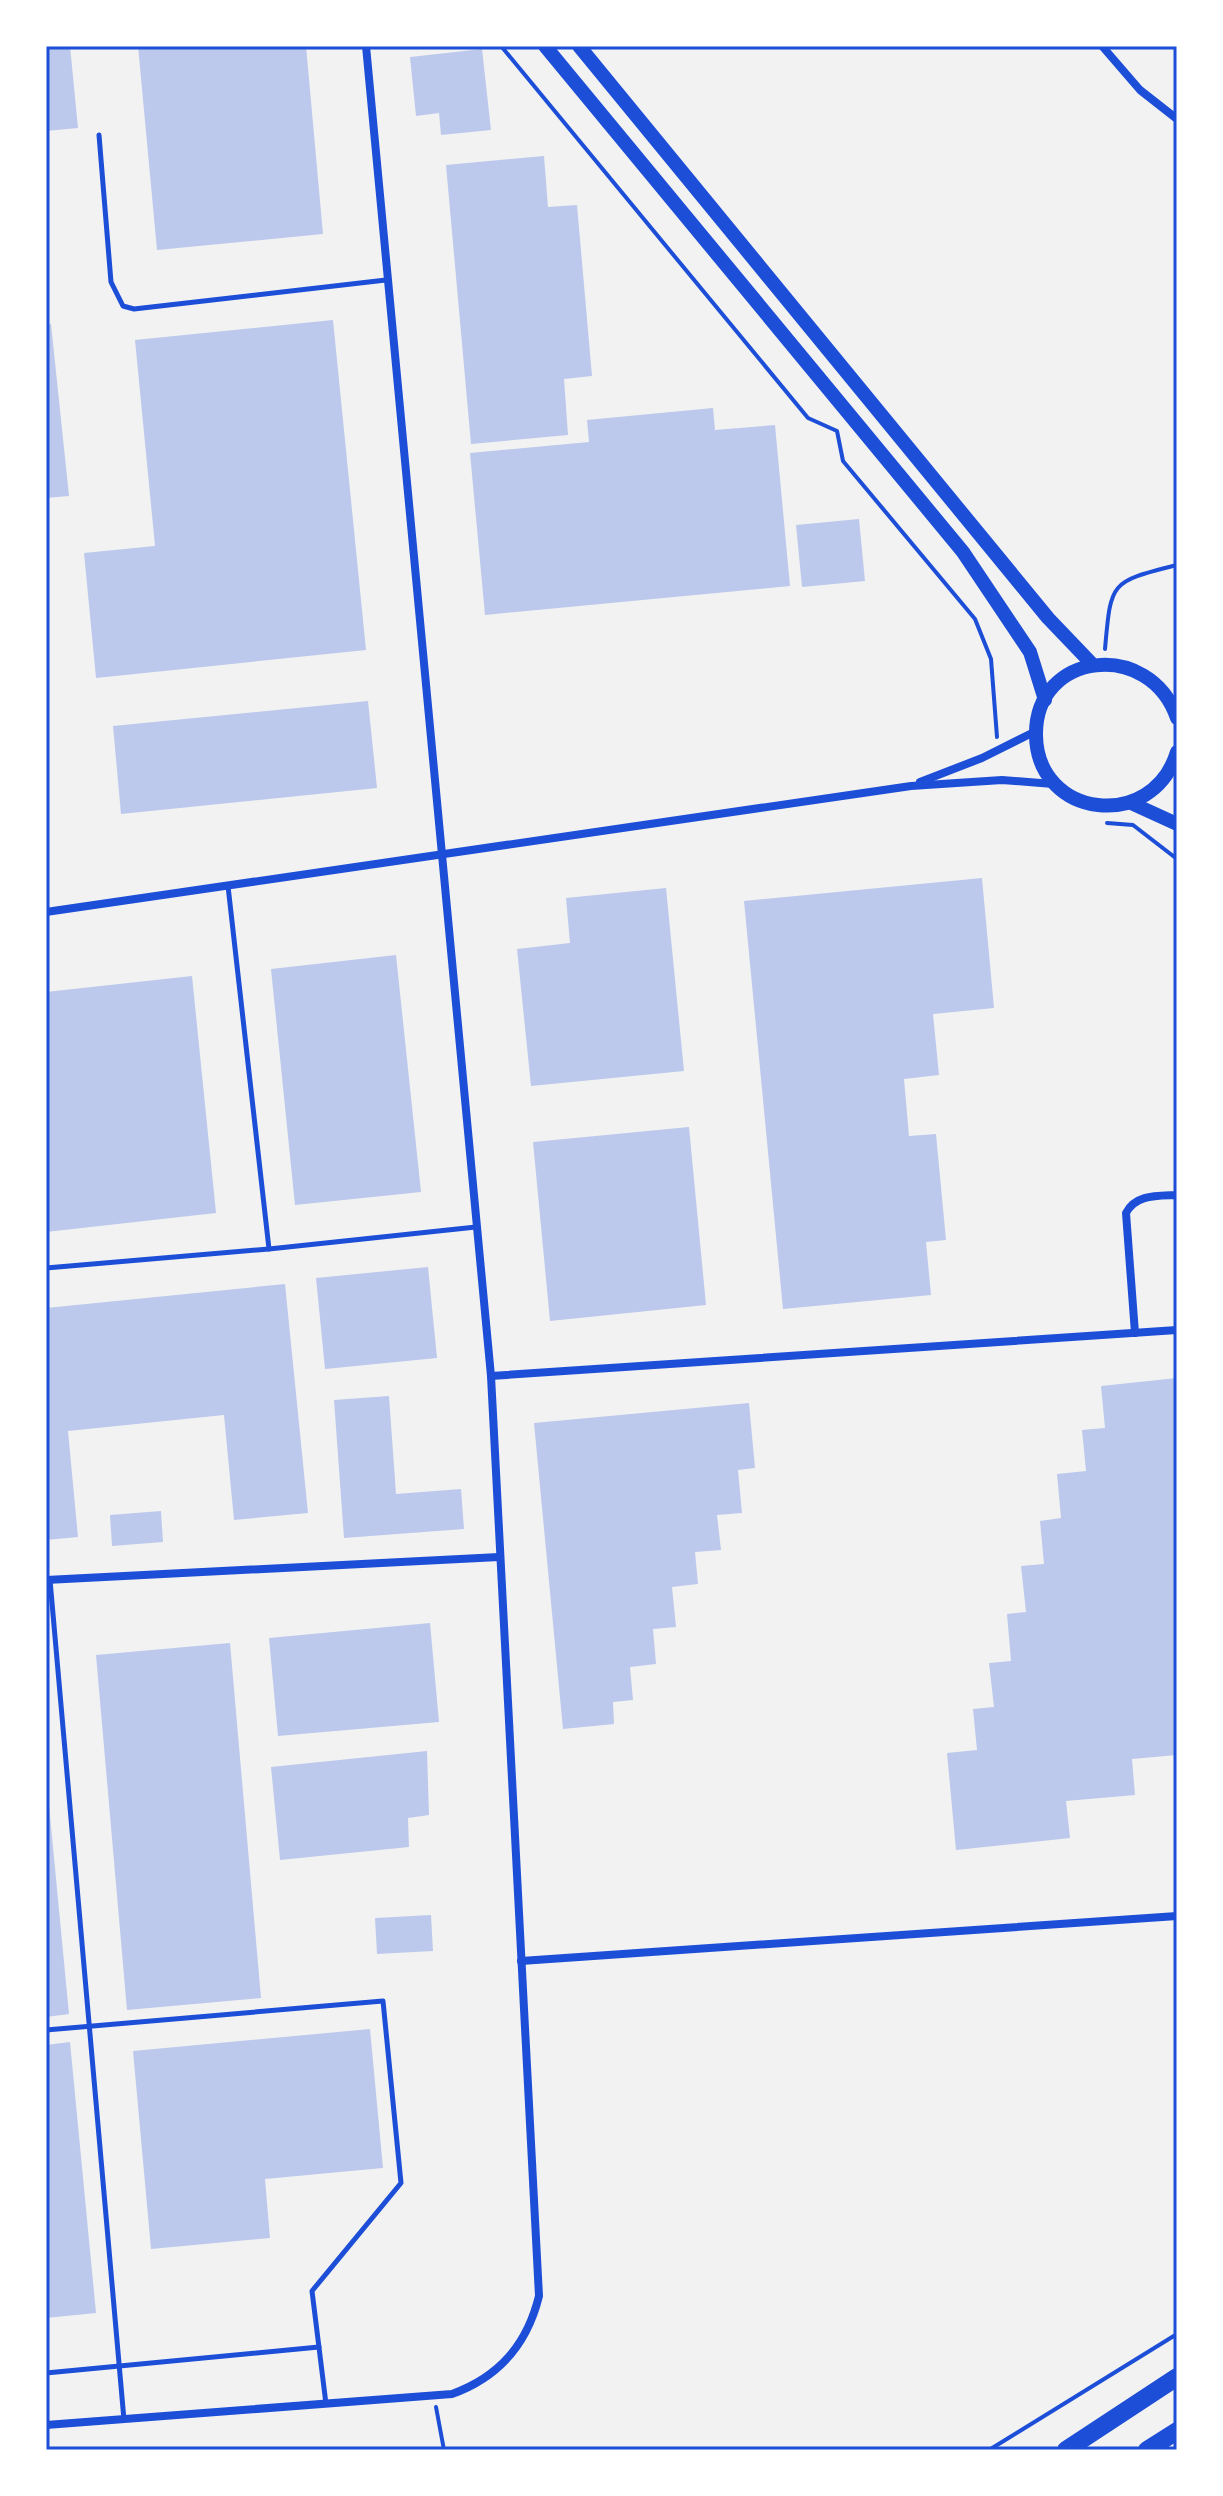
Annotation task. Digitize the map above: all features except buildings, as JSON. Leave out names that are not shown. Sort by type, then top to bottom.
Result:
[{"type":"highway","points":[[1066,2450],[1177,2377]]},
{"type":"highway","points":[[1147,2450],[1177,2431]]},
{"type":"main road","points":[[545,46],[963,552],[1030,652],[1045,700]]},
{"type":"main road","points":[[579,46],[1048,618],[1099,664]]},
{"type":"main road","points":[[1177,718],[1164,690],[1152,678],[1121,665],[1099,664],[1068,676],[1045,700],[1036,731],[1039,756],[1054,784],[1070,796],[1094,805],[1131,803],[1155,789],[1177,754]]},
{"type":"main road","points":[[1131,803],[1177,824]]},
{"type":"street","points":[[46,2425],[434,2396],[466,2389],[500,2368],[526,2334],[539,2296],[491,1376],[366,46]]},
{"type":"street","points":[[1102,46],[1140,90],[1177,119]]},
{"type":"street","points":[[911,786],[998,751],[1036,731]]},
{"type":"street","points":[[46,912],[911,786],[1002,780],[1054,784]]},
{"type":"street","points":[[1135,1333],[1126,1213],[1132,1204],[1143,1198],[1177,1195]]},
{"type":"street","points":[[491,1376],[1177,1330]]},
{"type":"street","points":[[48,1580],[499,1557]]},
{"type":"street","points":[[521,1961],[1177,1916]]},
{"type":"lane","points":[[99,135],[111,282],[123,306],[134,309],[386,280]]},
{"type":"lane","points":[[228,886],[269,1249]]},
{"type":"lane","points":[[46,1268],[476,1227]]},
{"type":"lane","points":[[48,1580],[124,2420]]},
{"type":"lane","points":[[46,2030],[383,2001],[401,2183],[312,2291],[326,2405]]},
{"type":"lane","points":[[46,2373],[319,2347]]},
{"type":"path","points":[[501,46],[808,418],[837,431],[843,461],[975,619],[991,659],[998,751]]},
{"type":"path","points":[[1099,664],[1109,600],[1115,590],[1124,580],[1177,565]]},
{"type":"path","points":[[1096,823],[1133,825],[1177,859]]},
{"type":"path","points":[[989,2450],[1177,2334]]},
{"type":"path","points":[[434,2396],[444,2450]]}]
